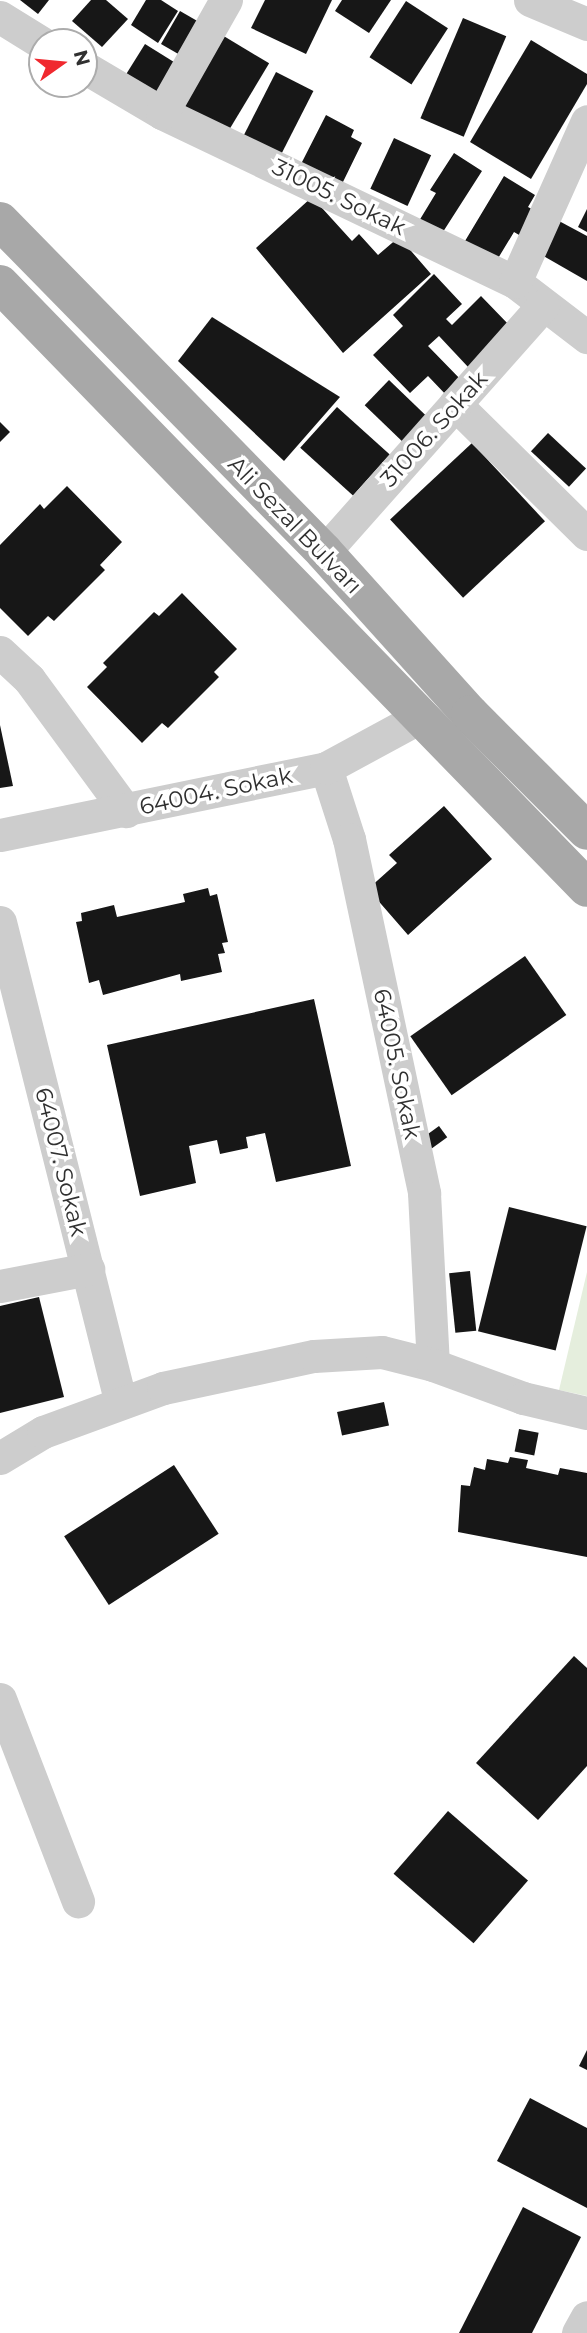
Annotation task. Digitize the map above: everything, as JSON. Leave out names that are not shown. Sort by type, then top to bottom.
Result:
[{"type":"main road","name":"Ali Sezal Bulvarı","points":[[0,221],[324,552],[470,714],[587,831]]},
{"type":"main road","name":"Ali Sezal Bulvarı","points":[[0,284],[587,888]]},
{"type":"street","points":[[162,113],[226,0]]},
{"type":"street","points":[[530,0],[587,24]]},
{"type":"street","points":[[0,17],[28,34]]},
{"type":"street","name":"31005. Sokak","points":[[98,75],[162,113],[515,282],[587,337]]},
{"type":"street","points":[[515,282],[587,121]]},
{"type":"street","name":"31006. Sokak","points":[[324,552],[543,305]]},
{"type":"street","points":[[455,404],[587,534]]},
{"type":"street","points":[[0,653],[29,679],[126,811]]},
{"type":"street","name":"64004. Sokak","points":[[0,835],[326,768],[420,717]]},
{"type":"street","name":"64005. Sokak","points":[[326,768],[349,839],[424,1193],[433,1365]]},
{"type":"street","name":"64007. Sokak","points":[[0,922],[121,1402]]},
{"type":"street","points":[[0,1286],[88,1269]]},
{"type":"street","points":[[0,1458],[43,1432],[163,1388],[314,1356],[382,1352],[433,1365],[523,1398],[587,1413]]},
{"type":"street","points":[[0,1699],[78,1901]]},
{"type":"street","points":[[578,2333],[587,2318]]},
{"type":"green space","points":[[587,1272],[587,1396],[559,1390]]},
{"type":"building","points":[[20,0],[49,0],[38,14]]},
{"type":"building","points":[[91,0],[106,0],[128,19],[102,47],[98,44],[98,28],[80,28],[72,21]]},
{"type":"building","points":[[146,0],[161,0],[178,11],[158,43],[131,25]]},
{"type":"building","points":[[265,0],[332,0],[306,54],[251,28]]},
{"type":"building","points":[[342,0],[391,0],[369,33],[335,11]]},
{"type":"building","points":[[406,1],[448,28],[411,84],[370,57]]},
{"type":"building","points":[[180,11],[199,22],[180,55],[161,44]]},
{"type":"building","points":[[463,18],[506,36],[464,137],[420,118]]},
{"type":"building","points":[[222,35],[269,63],[227,134],[180,105]]},
{"type":"building","points":[[531,40],[587,74],[587,84],[531,179],[470,142]]},
{"type":"building","points":[[145,44],[176,63],[156,94],[126,75]]},
{"type":"building","points":[[276,72],[313,91],[276,165],[238,146]]},
{"type":"building","points":[[326,115],[354,130],[351,137],[362,143],[341,186],[301,164]]},
{"type":"building","points":[[394,138],[431,155],[407,206],[370,189]]},
{"type":"building","points":[[454,153],[482,171],[441,235],[419,221],[436,193],[430,190]]},
{"type":"building","points":[[504,176],[535,195],[528,207],[541,214],[526,239],[514,232],[497,260],[465,241]]},
{"type":"building","points":[[312,197],[352,241],[359,234],[378,255],[399,237],[431,274],[343,353],[256,248]]},
{"type":"building","points":[[587,209],[587,232],[578,227]]},
{"type":"building","points":[[559,221],[587,236],[587,281],[540,254]]},
{"type":"building","points":[[434,274],[462,304],[446,319],[452,325],[481,296],[511,327],[469,368],[439,336],[428,346],[464,383],[449,398],[428,376],[410,393],[373,355],[403,326],[393,315]]},
{"type":"building","points":[[212,317],[340,397],[284,461],[178,361]]},
{"type":"building","points":[[389,380],[433,422],[409,448],[365,405]]},
{"type":"building","points":[[337,407],[390,455],[353,495],[300,448]]},
{"type":"building","points":[[0,422],[10,432],[0,442]]},
{"type":"building","points":[[548,433],[586,468],[569,487],[531,451]]},
{"type":"building","points":[[472,443],[545,521],[463,598],[390,519]]},
{"type":"building","points":[[67,486],[122,542],[100,565],[105,570],[54,621],[48,616],[28,636],[0,608],[0,545],[40,504],[44,509]]},
{"type":"building","points":[[182,593],[237,649],[214,672],[219,677],[168,728],[162,723],[142,743],[87,687],[107,667],[103,663],[154,612],[159,616]]},
{"type":"building","points":[[0,725],[13,786],[0,788]]},
{"type":"building","points":[[444,806],[492,859],[408,935],[368,889],[397,863],[389,855]]},
{"type":"building","points":[[208,888],[210,896],[217,894],[228,942],[222,943],[225,953],[218,954],[222,972],[181,981],[180,974],[103,995],[99,980],[89,983],[76,922],[82,921],[81,913],[114,905],[117,917],[185,902],[183,894]]},
{"type":"building","points":[[525,956],[566,1015],[452,1095],[410,1036]]},
{"type":"building","points":[[314,999],[351,1166],[276,1182],[265,1133],[246,1137],[248,1148],[220,1154],[217,1140],[189,1146],[196,1183],[140,1196],[107,1045]]},
{"type":"building","points":[[439,1126],[447,1137],[424,1154],[416,1143]]},
{"type":"building","points":[[509,1207],[587,1226],[556,1351],[478,1331]]},
{"type":"building","points":[[470,1271],[476,1331],[455,1333],[449,1273]]},
{"type":"building","points":[[39,1297],[64,1397],[0,1413],[0,1306]]},
{"type":"building","points":[[384,1402],[389,1425],[342,1435],[337,1412]]},
{"type":"building","points":[[519,1429],[539,1433],[534,1455],[515,1452]]},
{"type":"building","points":[[510,1457],[528,1460],[526,1468],[558,1475],[560,1468],[587,1473],[587,1557],[458,1532],[461,1485],[470,1486],[474,1467],[485,1470],[487,1459],[508,1463]]},
{"type":"building","points":[[174,1465],[219,1534],[109,1605],[64,1536]]},
{"type":"building","points":[[574,1656],[587,1668],[587,1766],[538,1820],[476,1763]]},
{"type":"building","points":[[448,1811],[528,1881],[474,1943],[394,1874]]},
{"type":"building","points":[[587,2050],[587,2070],[579,2066]]},
{"type":"building","points":[[530,2098],[587,2128],[587,2208],[497,2161]]},
{"type":"building","points":[[523,2207],[581,2237],[532,2333],[459,2333]]}]
